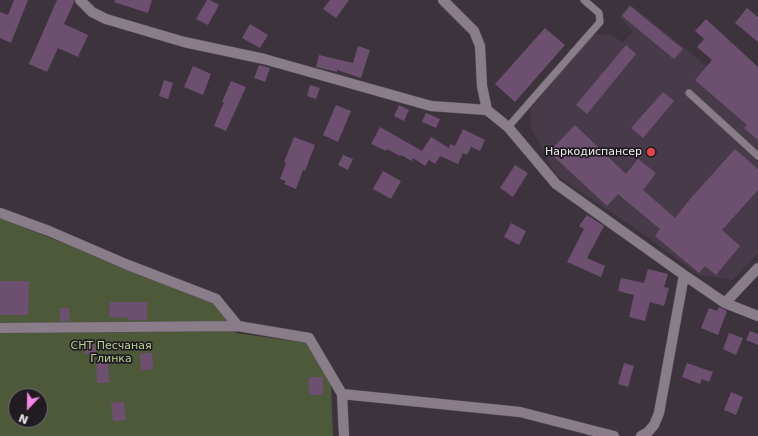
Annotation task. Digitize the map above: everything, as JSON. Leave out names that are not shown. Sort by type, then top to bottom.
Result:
[{"type":"street","points":[[80,0],[92,12],[106,19],[184,42],[264,59],[431,106],[487,110],[508,127],[556,184],[725,303],[758,316]]},
{"type":"street","points":[[443,0],[474,31],[480,46],[482,86],[487,110]]},
{"type":"street","points":[[0,213],[49,231],[128,265],[216,299],[238,326]]},
{"type":"street","points":[[725,303],[758,268]]},
{"type":"street","points":[[641,436],[648,432],[654,425],[659,413],[684,275]]},
{"type":"street","points":[[0,328],[238,326],[310,338],[342,394],[344,436]]},
{"type":"street","points":[[342,394],[520,412],[614,436]]},
{"type":"lane","points":[[508,127],[600,22],[599,13],[584,0]]},
{"type":"lane","points":[[689,93],[758,156]]},
{"type":"shaded area","name":"Наркодиспансер","points":[[630,4],[758,108],[758,253],[733,280],[699,275],[636,229],[556,175],[531,128],[531,108],[593,35],[609,34],[623,42],[633,31],[619,17]]},
{"type":"green space","name":"СНТ Песчаная Глинка","points":[[0,218],[214,303],[236,333],[307,343],[331,385],[333,436],[0,436]]},
{"type":"building","points":[[14,0],[28,0],[11,43],[0,38],[0,12],[8,15]]},
{"type":"building","points":[[57,0],[74,0],[64,24],[88,35],[78,57],[58,48],[47,72],[29,64]]},
{"type":"building","points":[[115,0],[152,0],[148,13],[114,2]]},
{"type":"building","points":[[207,0],[219,5],[208,25],[196,19]]},
{"type":"building","points":[[330,0],[349,0],[336,18],[323,9]]},
{"type":"building","points":[[630,6],[683,49],[674,59],[622,16]]},
{"type":"building","points":[[747,8],[758,17],[758,42],[735,23]]},
{"type":"building","points":[[706,19],[758,67],[758,140],[744,128],[747,125],[695,80],[712,60],[697,47],[704,39],[695,31]]},
{"type":"building","points":[[250,24],[268,35],[260,48],[242,38]]},
{"type":"building","points":[[545,28],[565,45],[515,102],[495,84]]},
{"type":"building","points":[[626,45],[636,54],[587,114],[576,105]]},
{"type":"building","points":[[358,46],[370,50],[361,78],[337,70],[337,72],[316,67],[319,55],[353,63]]},
{"type":"building","points":[[259,65],[270,68],[265,82],[254,78]]},
{"type":"building","points":[[193,66],[211,74],[203,95],[184,87]]},
{"type":"building","points":[[164,80],[173,83],[168,99],[159,96]]},
{"type":"building","points":[[231,81],[246,87],[226,131],[214,126]]},
{"type":"building","points":[[310,85],[320,88],[316,99],[307,96]]},
{"type":"building","points":[[663,92],[674,101],[643,138],[631,128]]},
{"type":"building","points":[[336,105],[351,111],[338,142],[323,135]]},
{"type":"building","points":[[399,105],[409,110],[404,121],[394,116]]},
{"type":"building","points":[[426,113],[440,119],[436,128],[422,122]]},
{"type":"building","points":[[575,125],[626,174],[638,159],[656,173],[643,190],[675,218],[735,149],[758,169],[758,190],[722,230],[740,246],[716,275],[705,266],[699,273],[655,236],[660,229],[618,194],[607,206],[549,152]]},
{"type":"building","points":[[380,127],[422,151],[431,137],[449,148],[450,144],[455,146],[463,129],[485,140],[480,151],[471,147],[467,155],[463,153],[458,164],[440,156],[435,164],[429,160],[425,166],[413,158],[412,161],[387,149],[386,151],[371,144]]},
{"type":"building","points":[[294,137],[315,145],[296,189],[284,184],[286,181],[280,179],[286,163],[284,162]]},
{"type":"building","points":[[343,155],[353,159],[348,170],[338,165]]},
{"type":"building","points":[[515,165],[528,173],[513,197],[500,188]]},
{"type":"building","points":[[383,171],[401,181],[391,199],[373,189]]},
{"type":"building","points":[[587,215],[604,226],[587,258],[605,266],[601,277],[567,262],[584,229],[579,226]]},
{"type":"building","points":[[511,223],[526,231],[519,245],[504,237]]},
{"type":"building","points":[[648,269],[668,274],[664,287],[669,288],[664,306],[650,302],[645,321],[629,317],[634,295],[618,291],[621,278],[644,283]]},
{"type":"building","points":[[0,281],[29,281],[28,315],[0,315]]},
{"type":"building","points":[[110,302],[147,302],[147,320],[128,320],[128,318],[109,317]]},
{"type":"building","points":[[719,307],[727,311],[718,335],[701,328],[709,308],[717,311]]},
{"type":"building","points":[[60,308],[69,308],[70,321],[60,321]]},
{"type":"building","points":[[750,331],[758,334],[758,345],[746,340]]},
{"type":"building","points":[[729,333],[743,338],[736,355],[723,349]]},
{"type":"building","points":[[95,343],[96,353],[85,354],[84,344]]},
{"type":"building","points":[[140,353],[152,353],[153,369],[141,371]]},
{"type":"building","points":[[108,359],[109,383],[97,383],[96,360]]},
{"type":"building","points":[[624,363],[634,366],[628,387],[618,384]]},
{"type":"building","points":[[687,363],[713,372],[709,382],[702,379],[700,384],[682,377]]},
{"type":"building","points":[[309,377],[323,377],[323,395],[309,395]]},
{"type":"building","points":[[731,392],[743,397],[736,415],[724,410]]},
{"type":"building","points":[[124,402],[126,420],[113,421],[111,403]]},
{"type":"place","name":"Наркодиспансер","points":[[651,152]]}]
